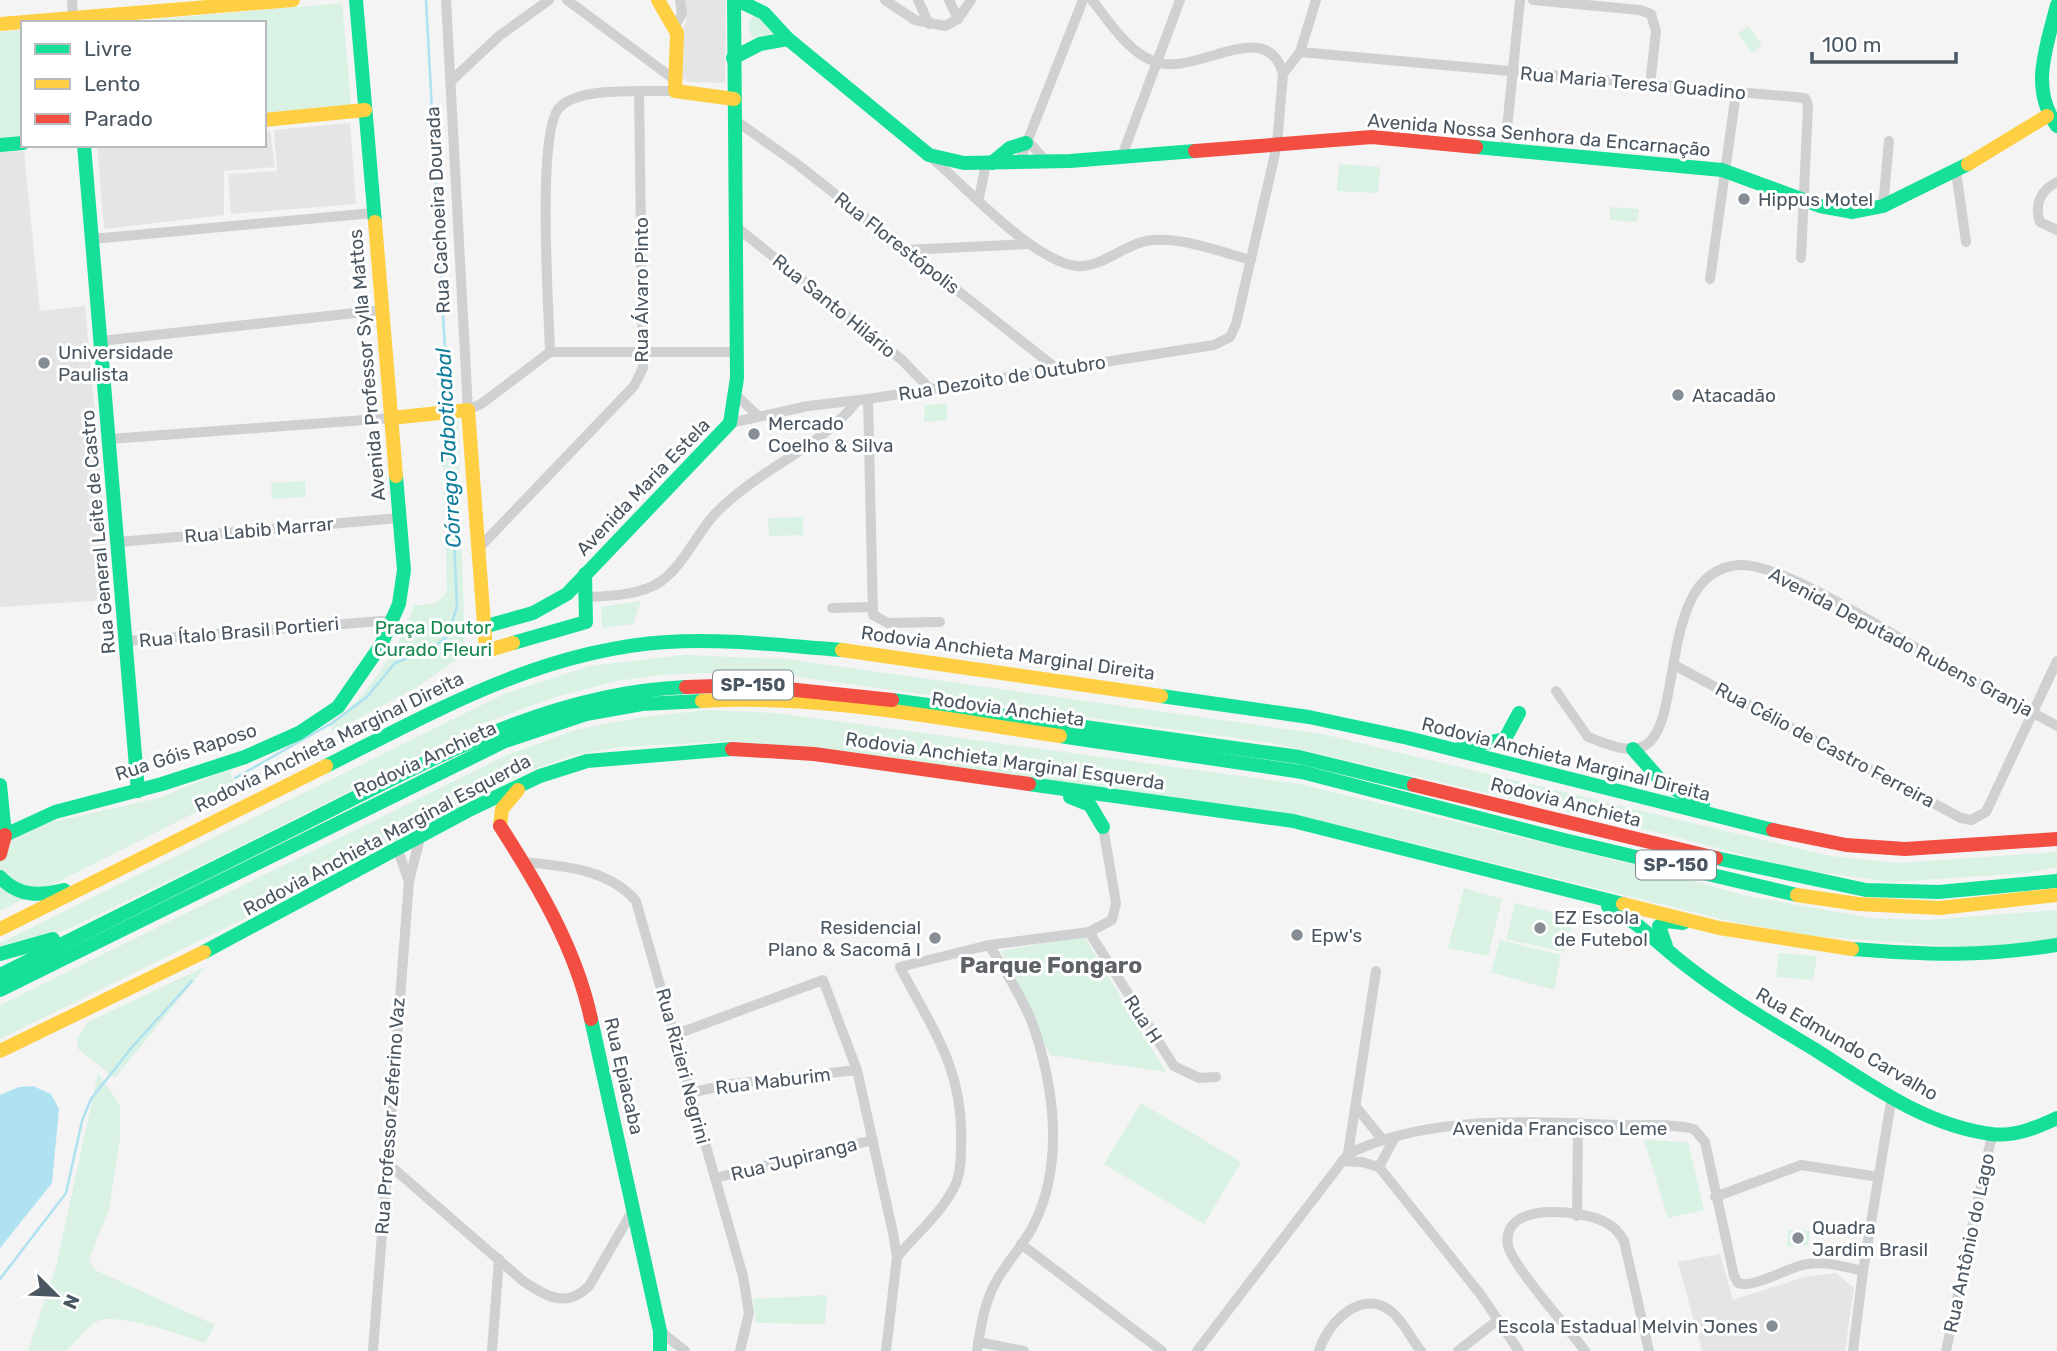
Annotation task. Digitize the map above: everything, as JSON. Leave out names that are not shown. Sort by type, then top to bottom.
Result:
[{"type":"main road","points":[[73,21],[293,0]]},
{"type":"main road","name":"Avenida Professor Sylla Mattos","points":[[336,709],[367,669],[394,620],[405,583],[356,0]]},
{"type":"main road","points":[[658,0],[674,27],[678,40],[675,85],[734,99]]},
{"type":"main road","name":"Avenida Nossa Senhora da Encarnação","points":[[735,0],[764,13],[788,40],[929,155],[952,162],[989,164],[1020,160],[1122,156],[1372,136],[1726,171],[1805,201],[1833,210],[1853,212],[1883,206],[1956,172],[2052,121]]},
{"type":"main road","name":"Avenida Maria Estela","points":[[483,627],[521,617],[567,594],[730,424],[736,396],[737,352],[733,58],[735,0]]},
{"type":"main road","points":[[2052,121],[2042,105],[2041,79],[2057,5]]},
{"type":"main road","points":[[0,24],[21,23]]},
{"type":"main road","points":[[733,58],[760,44],[788,40]]},
{"type":"main road","points":[[266,120],[365,110]]},
{"type":"main road","points":[[989,164],[1010,148],[1027,141]]},
{"type":"main road","points":[[0,145],[21,143]]},
{"type":"main road","name":"Rua General Leite de Castro","points":[[84,147],[138,791]]},
{"type":"main road","points":[[391,418],[462,411]]},
{"type":"main road","name":"Rua Cachoeira Dourada","points":[[462,411],[478,549],[483,627]]},
{"type":"main road","points":[[483,627],[486,651],[586,622],[585,574]]},
{"type":"main road","name":"Rodovia Anchieta Marginal Direita","points":[[0,929],[492,683],[584,654],[666,642],[740,642],[856,651],[1309,716],[1761,828],[1846,845],[1905,849],[2057,839]]},
{"type":"main road","name":"Rodovia Anchieta","points":[[0,975],[487,733],[605,695],[704,684],[780,686],[835,692],[1299,757],[1788,875],[1866,890],[1939,892],[2057,881]]},
{"type":"main road","name":"Rodovia Anchieta","points":[[0,990],[430,775],[505,741],[586,714],[642,704],[701,699],[751,698],[907,714],[1302,772],[1564,840],[1695,869],[1785,893],[1846,903],[1940,908],[2057,895]]},
{"type":"main road","name":"Rua Góis Raposo","points":[[3,836],[57,809],[138,791],[272,744],[336,709]]},
{"type":"main road","points":[[1453,750],[1504,741],[1513,734],[1519,713]]},
{"type":"main road","name":"Rodovia Anchieta Marginal Esquerda","points":[[0,1051],[242,933],[467,811],[540,776],[587,761],[718,748],[814,754],[1293,821],[1719,928],[1839,948],[1944,956],[2000,954],[2057,946]]},
{"type":"main road","points":[[1633,749],[1645,769],[1673,791],[1761,828]]},
{"type":"main road","points":[[1023,784],[1084,801],[1094,810],[1102,827]]},
{"type":"main road","points":[[0,785],[3,836],[0,854]]},
{"type":"main road","points":[[467,811],[481,814],[500,826],[502,809],[521,786]]},
{"type":"main road","points":[[1102,827],[1112,808],[1141,799]]},
{"type":"main road","name":"Rua Epiacaba","points":[[500,826],[524,862],[559,927],[581,981],[634,1209],[660,1331],[660,1351]]},
{"type":"main road","points":[[0,877],[12,890],[32,896],[88,884]]},
{"type":"main road","name":"Rua Edmundo Carvalho","points":[[1557,887],[1619,911],[1720,991],[1918,1111],[1970,1131],[1992,1135],[2034,1130],[2057,1118]]},
{"type":"main road","points":[[0,954],[113,919]]},
{"type":"main road","points":[[1670,953],[1659,932],[1663,923],[1719,928]]},
{"type":"street","points":[[72,0],[73,21]]},
{"type":"street","name":"Rua Cachoeira Dourada","points":[[446,0],[462,411]]},
{"type":"street","points":[[451,81],[499,36],[549,0]]},
{"type":"street","points":[[567,0],[675,85]]},
{"type":"street","points":[[674,27],[682,14],[680,0]]},
{"type":"street","points":[[886,0],[904,14],[929,24],[945,26],[958,19],[971,0]]},
{"type":"street","points":[[918,0],[929,24]]},
{"type":"street","points":[[949,0],[958,19]]},
{"type":"street","points":[[1020,160],[1083,0]]},
{"type":"street","points":[[1092,0],[1134,49],[1155,62],[1183,66],[1250,46],[1272,54],[1283,74]]},
{"type":"street","points":[[1122,156],[1180,0]]},
{"type":"street","points":[[929,155],[1028,244],[1054,259],[1077,266],[1096,262],[1130,245],[1161,239],[1251,260],[1277,145],[1283,74],[1300,52],[1316,0]]},
{"type":"street","points":[[1505,148],[1520,0]]},
{"type":"street","points":[[1533,0],[1640,10],[1651,14],[1656,31],[1650,85]]},
{"type":"street","name":"Rua Maria Teresa Guadino","points":[[1300,52],[1807,99],[1801,258]]},
{"type":"street","points":[[550,352],[546,161],[550,123],[560,107],[572,99],[675,85]]},
{"type":"street","name":"Rua Álvaro Pinto","points":[[478,549],[634,386],[643,368],[639,92]]},
{"type":"street","points":[[1710,279],[1736,93]]},
{"type":"street","name":"Rua Florestópolis","points":[[735,120],[1057,369]]},
{"type":"street","points":[[1027,141],[1045,160]]},
{"type":"street","points":[[1883,206],[1889,141]]},
{"type":"street","points":[[979,198],[989,164]]},
{"type":"street","points":[[1956,172],[1966,242]]},
{"type":"street","points":[[2057,182],[2041,194],[2037,206],[2039,222],[2057,230]]},
{"type":"street","points":[[92,239],[373,212]]},
{"type":"street","name":"Rua Santo Hilário","points":[[735,226],[902,360],[930,389]]},
{"type":"street","points":[[905,250],[1028,244]]},
{"type":"street","name":"Rua Dezoito de Outubro","points":[[730,424],[757,415],[1214,345],[1230,337],[1236,324],[1251,260]]},
{"type":"street","points":[[101,341],[382,310]]},
{"type":"street","points":[[462,411],[481,404],[550,352],[737,352]]},
{"type":"street","points":[[736,396],[757,415]]},
{"type":"street","points":[[587,597],[643,590],[661,581],[712,517],[740,490],[830,430],[862,400]]},
{"type":"street","points":[[862,400],[874,618],[888,623],[940,622]]},
{"type":"street","points":[[110,439],[391,418]]},
{"type":"street","name":"Rua Labib Marrar","points":[[118,542],[400,518]]},
{"type":"street","name":"Avenida Deputado Rubens Granja","points":[[1633,749],[1651,741],[1657,731],[1684,618],[1699,587],[1717,572],[1736,565],[1756,565],[1775,571],[2057,726]]},
{"type":"street","points":[[832,608],[872,607]]},
{"type":"street","name":"Rua Ítalo Brasil Portieri","points":[[127,641],[394,620]]},
{"type":"street","points":[[2032,712],[2057,661]]},
{"type":"street","name":"Rua Célio de Castro Ferreira","points":[[1674,665],[1961,817],[1977,819],[1986,813],[2032,712]]},
{"type":"street","points":[[1556,691],[1588,737],[1633,749]]},
{"type":"street","points":[[897,1257],[949,1195],[957,1181],[961,1164],[962,1129],[951,1065],[900,967],[989,946],[1089,932],[1112,920],[1116,903],[1102,827]]},
{"type":"street","name":"Rua Professor Zeferino Vaz","points":[[373,1351],[409,881],[420,838]]},
{"type":"street","name":"Rua Professor Zeferino Vaz","points":[[398,850],[409,881]]},
{"type":"street","name":"Rua Rizieri Negrini","points":[[524,862],[589,872],[625,888],[636,901],[743,1276],[749,1313],[740,1351]]},
{"type":"street","name":"Rua H","points":[[1089,932],[1174,1066],[1199,1078],[1216,1077]]},
{"type":"street","points":[[989,946],[1032,1022],[1049,1096],[1053,1151],[1049,1186],[1034,1225],[996,1280],[986,1303],[978,1347],[1024,1351]]},
{"type":"street","points":[[1197,1351],[1345,1157],[1356,1107],[1376,971]]},
{"type":"street","points":[[674,1035],[823,980],[857,1070],[897,1257],[886,1351]]},
{"type":"street","name":"Rua Maburim","points":[[689,1093],[731,1084],[857,1070]]},
{"type":"street","points":[[1853,1351],[1863,1271],[1892,1096]]},
{"type":"street","points":[[1356,1107],[1383,1140]]},
{"type":"street","points":[[1577,1216],[1578,1124]]},
{"type":"street","name":"Avenida Francisco Leme","points":[[1345,1157],[1383,1140],[1452,1127],[1578,1124],[1687,1127],[1700,1133],[1705,1142],[1715,1197]]},
{"type":"street","name":"Rua Antônio do Lago","points":[[1946,1351],[1992,1135]]},
{"type":"street","points":[[1379,1167],[1395,1137]]},
{"type":"street","name":"Rua Jupiranga","points":[[715,1178],[873,1140]]},
{"type":"street","points":[[1345,1157],[1379,1167],[1519,1351]]},
{"type":"street","points":[[386,1162],[543,1295],[566,1300],[580,1296],[602,1269],[634,1209]]},
{"type":"street","points":[[1863,1271],[1838,1265],[1808,1264],[1741,1285],[1735,1279],[1715,1197],[1801,1165],[1879,1177]]},
{"type":"street","points":[[1585,1351],[1516,1261],[1508,1242],[1512,1227],[1527,1214],[1577,1216],[1603,1220],[1612,1226],[1624,1241],[1648,1351]]},
{"type":"street","points":[[1021,1244],[1162,1351]]},
{"type":"street","points":[[492,1351],[499,1259]]},
{"type":"street","points":[[1319,1351],[1335,1320],[1346,1311],[1373,1304],[1393,1312],[1421,1351]]},
{"type":"street","points":[[1458,1351],[1498,1320]]},
{"type":"street","points":[[660,1331],[685,1351]]},
{"type":"shaded area","points":[[684,0],[726,0],[725,83],[688,82],[679,76],[681,33],[687,19]]},
{"type":"shaded area","points":[[350,123],[356,204],[231,214],[228,174],[277,171],[274,130]]},
{"type":"shaded area","points":[[270,131],[275,167],[224,171],[224,215],[104,229],[97,147],[266,147],[266,132]]},
{"type":"shaded area","name":"Universidade Paulista","points":[[24,151],[40,311],[85,306],[111,588],[105,588],[106,600],[0,607],[0,152]]},
{"type":"shaded area","name":"Escola Estadual Melvin Jones","points":[[1720,1254],[1733,1300],[1804,1277],[1836,1273],[1854,1288],[1845,1351],[1702,1351],[1678,1262]]},
{"type":"green space","points":[[342,3],[351,105],[266,113],[266,21],[139,21]]},
{"type":"green space","points":[[755,14],[776,35],[752,38],[748,23]]},
{"type":"green space","points":[[1748,26],[1762,45],[1752,53],[1738,34]]},
{"type":"green space","points":[[21,30],[21,136],[0,139],[0,32]]},
{"type":"green space","points":[[1339,164],[1380,167],[1378,193],[1337,191]]},
{"type":"green space","points":[[1610,207],[1639,209],[1637,222],[1610,220]]},
{"type":"green space","points":[[947,404],[947,420],[924,422],[925,405]]},
{"type":"green space","name":"Praça Doutor Curado Fleuri","points":[[458,420],[465,654],[417,687],[333,732],[330,724],[356,701],[381,670],[401,637],[414,605],[434,603],[441,599],[447,590],[442,425]]},
{"type":"green space","points":[[305,481],[306,497],[272,499],[271,483]]},
{"type":"green space","points":[[803,517],[803,535],[769,536],[768,518]]},
{"type":"green space","points":[[641,601],[633,624],[602,628],[601,607]]},
{"type":"green space","points":[[683,655],[786,659],[1322,734],[1830,856],[1899,863],[2057,852],[2057,867],[2026,873],[1893,882],[1801,870],[1668,835],[1272,743],[777,674],[727,672],[661,675],[617,681],[555,697],[476,726],[265,834],[69,929],[0,950],[0,943],[504,694],[590,666]]},
{"type":"green space","points":[[708,710],[776,713],[1300,784],[1647,868],[1747,896],[1871,918],[1926,920],[2057,910],[2057,939],[1997,946],[1949,946],[1811,936],[1729,921],[1371,833],[731,741],[620,747],[574,755],[531,770],[298,892],[0,1039],[0,1005],[507,755],[575,730],[642,717]]},
{"type":"green space","points":[[229,769],[238,791],[0,911],[0,844],[39,825],[159,798]]},
{"type":"green space","points":[[1464,888],[1502,899],[1488,956],[1448,948]]},
{"type":"green space","name":"EZ Escola de Futebol","points":[[1515,903],[1574,918],[1564,952],[1506,939]]},
{"type":"green space","points":[[1084,936],[1166,1072],[1050,1055],[1001,951]]},
{"type":"green space","points":[[1500,940],[1561,955],[1554,990],[1491,972]]},
{"type":"green space","points":[[1779,953],[1817,956],[1813,980],[1776,977]]},
{"type":"green space","points":[[205,967],[115,1078],[78,1049],[77,1039],[88,1022]]},
{"type":"green space","points":[[98,1073],[120,1105],[120,1138],[109,1209],[89,1259],[95,1270],[215,1325],[205,1343],[151,1326],[107,1319],[93,1324],[66,1351],[28,1351],[56,1267]]},
{"type":"green space","points":[[1141,1103],[1241,1162],[1204,1224],[1104,1164]]},
{"type":"green space","points":[[1644,1140],[1688,1142],[1704,1210],[1668,1218]]},
{"type":"green space","name":"Quadra Jardim Brasil","points":[[1788,1230],[1810,1231],[1808,1245],[1787,1247]]},
{"type":"green space","points":[[827,1295],[825,1324],[756,1323],[753,1299]]},
{"type":"water","points":[[33,1086],[51,1094],[59,1109],[52,1183],[0,1248],[0,1095],[19,1087]]},
{"type":"waterway","name":"Córrego Jaboticabal","points":[[426,0],[448,406]]},
{"type":"waterway","name":"Córrego Jaboticabal","points":[[235,778],[332,723],[367,697],[395,663],[429,650],[447,637],[457,607],[449,416]]},
{"type":"waterway","name":"Córrego Jaboticabal","points":[[0,1279],[66,1193],[82,1121],[91,1099],[133,1046],[192,981]]},
{"type":"traffic: fast","points":[[356,0],[375,222]]},
{"type":"traffic: fast","points":[[483,627],[533,613],[567,594],[730,423],[737,378],[734,0]]},
{"type":"traffic: fast","points":[[737,0],[764,13],[788,39],[929,155],[964,163],[1070,161],[1195,151]]},
{"type":"traffic: fast","points":[[2057,5],[2045,51],[2042,82],[2049,112],[2057,126]]},
{"type":"traffic: fast","points":[[733,58],[760,44],[788,39]]},
{"type":"traffic: fast","points":[[0,145],[21,143]]},
{"type":"traffic: fast","points":[[992,163],[1010,148],[1026,143]]},
{"type":"traffic: fast","points":[[84,147],[138,791]]},
{"type":"traffic: fast","points":[[1476,147],[1722,170],[1820,206],[1853,212],[1883,206],[1968,164]]},
{"type":"traffic: fast","points":[[0,785],[5,835],[55,812],[162,784],[245,757],[299,733],[338,707],[381,645],[399,604],[404,570],[396,476]]},
{"type":"traffic: fast","points":[[513,643],[586,622],[585,574]]},
{"type":"traffic: fast","points":[[326,766],[491,686],[576,657],[621,647],[689,641],[842,650]]},
{"type":"traffic: fast","points":[[0,975],[400,775],[491,733],[586,702],[635,692],[686,687]]},
{"type":"traffic: fast","points":[[1161,696],[1309,717],[1408,738],[1773,830]]},
{"type":"traffic: fast","points":[[892,700],[1299,757],[1414,785]]},
{"type":"traffic: fast","points":[[0,990],[505,741],[586,714],[642,704],[702,701]]},
{"type":"traffic: fast","points":[[1461,748],[1505,739],[1519,713]]},
{"type":"traffic: fast","points":[[1060,736],[1302,772],[1564,840],[1797,895]]},
{"type":"traffic: fast","points":[[204,952],[467,811],[540,776],[587,761],[732,749]]},
{"type":"traffic: fast","points":[[1633,749],[1663,783],[1703,804]]},
{"type":"traffic: fast","points":[[1029,784],[1293,821],[1623,904]]},
{"type":"traffic: fast","points":[[1070,797],[1090,805],[1103,827]]},
{"type":"traffic: fast","points":[[1716,858],[1866,890],[1939,892],[2057,881]]},
{"type":"traffic: fast","points":[[0,877],[7,884],[30,893],[64,890]]},
{"type":"traffic: fast","points":[[1608,906],[1630,919],[1688,967],[1734,1000],[1877,1089],[1920,1112],[1966,1129],[2000,1135],[2025,1131],[2057,1118]]},
{"type":"traffic: fast","points":[[1666,946],[1659,926],[1668,921],[1683,923]]},
{"type":"traffic: fast","points":[[0,954],[53,939]]},
{"type":"traffic: fast","points":[[1852,949],[1955,954],[2004,952],[2057,945]]},
{"type":"traffic: fast","points":[[591,1019],[660,1331],[660,1351]]},
{"type":"traffic: slow","points":[[37,21],[293,0]]},
{"type":"traffic: slow","points":[[658,0],[677,33],[675,91],[734,99]]},
{"type":"traffic: slow","points":[[0,24],[21,22]]},
{"type":"traffic: slow","points":[[266,120],[365,110]]},
{"type":"traffic: slow","points":[[1968,164],[2047,116]]},
{"type":"traffic: slow","points":[[375,222],[396,476]]},
{"type":"traffic: slow","points":[[391,418],[468,410],[486,651],[513,643]]},
{"type":"traffic: slow","points":[[842,650],[1161,696]]},
{"type":"traffic: slow","points":[[702,701],[792,701],[881,709],[1060,736]]},
{"type":"traffic: slow","points":[[0,929],[326,766]]},
{"type":"traffic: slow","points":[[500,826],[502,809],[518,790]]},
{"type":"traffic: slow","points":[[1797,895],[1858,904],[1940,908],[2057,895]]},
{"type":"traffic: slow","points":[[1623,904],[1719,928],[1852,949]]},
{"type":"traffic: slow","points":[[0,1051],[204,952]]},
{"type":"traffic: jam","points":[[1195,151],[1372,137],[1476,147]]},
{"type":"traffic: jam","points":[[686,687],[749,685],[892,700]]},
{"type":"traffic: jam","points":[[732,749],[814,754],[1029,784]]},
{"type":"traffic: jam","points":[[1414,785],[1716,858]]},
{"type":"traffic: jam","points":[[500,826],[542,895],[566,943],[591,1019]]},
{"type":"traffic: jam","points":[[1773,830],[1846,845],[1905,849],[2057,839]]},
{"type":"traffic: jam","points":[[0,854],[5,835]]},
{"type":"place","name":"Hippus Motel","points":[[1744,199]]},
{"type":"place","name":"Universidade Paulista","points":[[44,363]]},
{"type":"place","name":"Atacadão","points":[[1678,395]]},
{"type":"place","name":"Mercado Coelho & Silva","points":[[754,434]]},
{"type":"place","name":"EZ Escola de Futebol","points":[[1540,928]]},
{"type":"place","name":"Epw's","points":[[1297,935]]},
{"type":"place","name":"Residencial Plano & Sacomã I","points":[[935,938]]},
{"type":"place","name":"Quadra Jardim Brasil","points":[[1798,1238]]},
{"type":"place","name":"Escola Estadual Melvin Jones","points":[[1772,1326]]},
{"type":"district","name":"Parque Fongaro","points":[[1051,965]]}]
